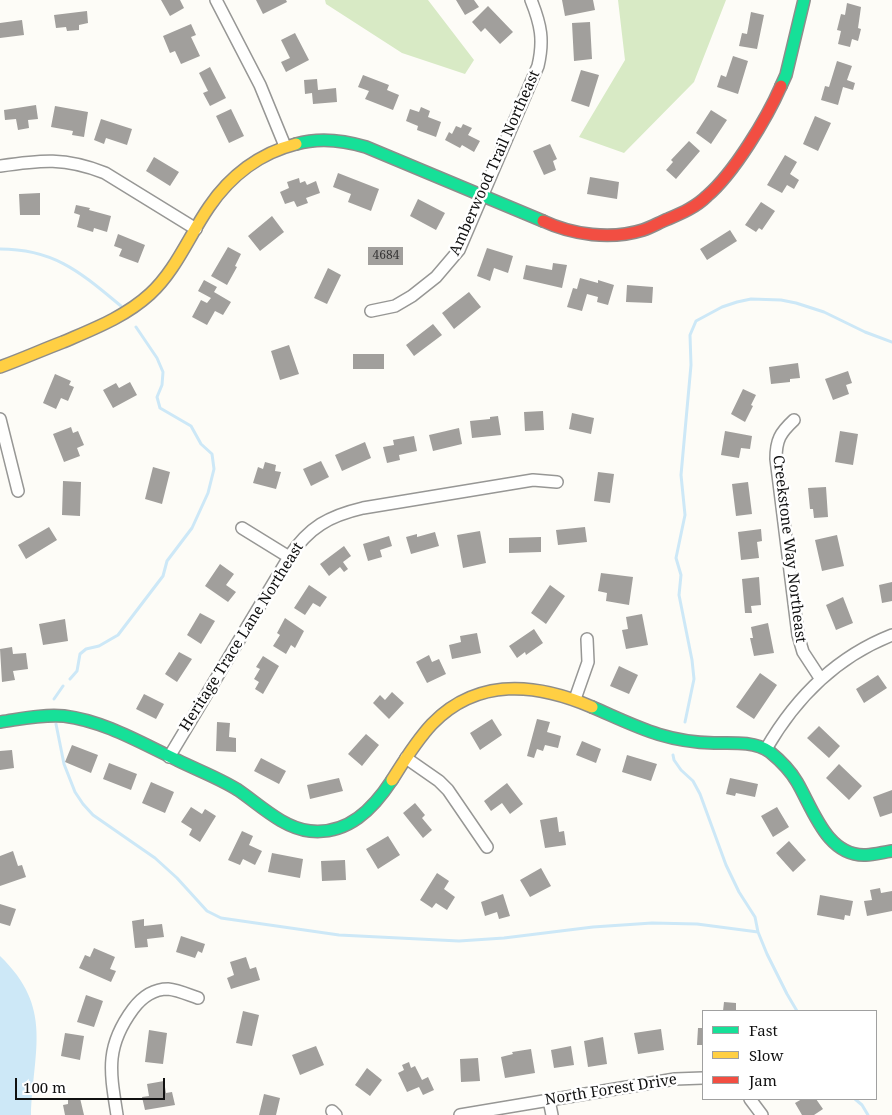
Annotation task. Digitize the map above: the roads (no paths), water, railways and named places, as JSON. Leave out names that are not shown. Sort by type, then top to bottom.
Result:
[{"type":"street","points":[[216,0],[256,77],[285,146]]},
{"type":"street","name":"Amberwood Trail Northeast","points":[[372,311],[395,306],[412,296],[436,276],[459,250],[538,66],[541,53],[541,29],[531,0]]},
{"type":"street","points":[[0,367],[83,334],[137,306],[159,285],[178,262],[209,207],[235,175],[260,157],[285,146],[304,142],[333,140],[355,144],[389,155],[551,224],[591,235],[616,236],[636,232],[690,209],[708,196],[738,162],[775,100],[786,75],[804,0]]},
{"type":"street","points":[[0,166],[49,160],[70,162],[89,167],[105,173],[196,229]]},
{"type":"street","points":[[0,419],[18,491]]},
{"type":"street","name":"Creekstone Way Northeast","points":[[794,420],[784,430],[776,444],[776,459],[798,635],[803,652],[820,678]]},
{"type":"street","name":"Heritage Trace Lane Northeast","points":[[169,757],[298,543],[321,523],[346,512],[533,480],[557,482]]},
{"type":"street","points":[[242,528],[289,557]]},
{"type":"street","points":[[766,749],[793,707],[820,678],[857,652],[892,635]]},
{"type":"street","points":[[575,699],[588,662],[587,639]]},
{"type":"street","points":[[0,722],[47,716],[73,718],[104,726],[236,790],[286,823],[308,831],[317,832],[348,826],[364,816],[380,799],[419,738],[434,722],[457,704],[478,695],[500,690],[521,688],[550,692],[575,699],[669,739],[690,743],[744,744],[766,749],[783,761],[791,771],[823,831],[831,841],[842,849],[854,854],[870,856],[892,851]]},
{"type":"street","points":[[406,758],[439,781],[448,790],[487,847]]},
{"type":"street","points":[[117,1115],[112,1083],[111,1056],[113,1044],[122,1024],[143,997],[156,991],[169,989],[198,998]]},
{"type":"street","name":"North Forest Drive","points":[[460,1115],[675,1080],[702,1078]]},
{"type":"street","points":[[549,1100],[552,1115]]},
{"type":"street","points":[[751,1100],[762,1115]]},
{"type":"water","points":[[0,956],[17,975],[28,994],[34,1012],[36,1050],[31,1115],[0,1115]]},
{"type":"waterway","points":[[0,249],[19,250],[52,258],[80,273],[121,306]]},
{"type":"waterway","points":[[685,722],[694,679],[679,595],[681,575],[676,558],[685,515],[681,475],[691,365],[690,335],[696,321],[722,307],[737,302],[751,299],[781,300],[824,312],[865,332],[892,342]]},
{"type":"waterway","points":[[70,679],[77,671],[80,654],[86,649],[99,646],[118,635],[163,576],[167,561],[192,528],[208,493],[214,469],[212,454],[201,444],[191,426],[160,408],[157,397],[162,385],[163,372],[157,358],[136,327]]},
{"type":"waterway","points":[[54,699],[63,686]]},
{"type":"waterway","points":[[56,724],[64,764],[75,792],[83,804],[93,815],[155,858],[177,878],[207,911],[221,918],[339,935],[459,941],[652,923],[697,924],[758,932]]},
{"type":"waterway","points":[[673,755],[674,760],[681,770],[693,781],[700,794],[726,865],[739,892],[755,917],[758,932],[767,954],[796,1010]]},
{"type":"waterway","points":[[856,1100],[868,1115]]}]
